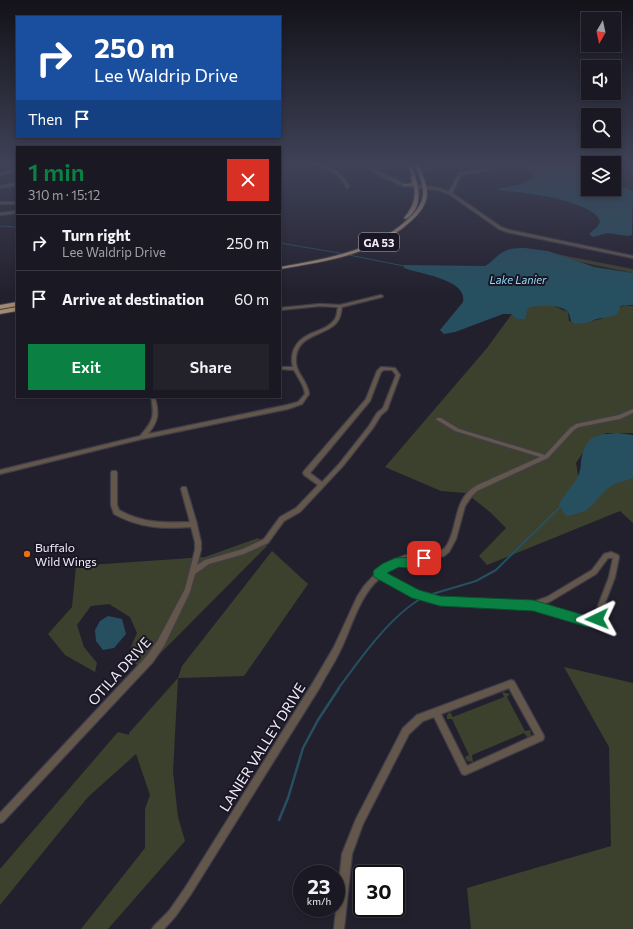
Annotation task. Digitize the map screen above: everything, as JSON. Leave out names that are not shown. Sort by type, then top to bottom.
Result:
[{"type":"main road","name":"GA 53","points":[[281,264],[332,255],[372,241],[394,228],[410,215],[414,206]]},
{"type":"main road","name":"GA 53","points":[[281,268],[335,258],[371,246],[401,229],[414,216],[420,206]]},
{"type":"main road","points":[[0,307],[16,304]]},
{"type":"main road","points":[[0,312],[16,309]]},
{"type":"street","points":[[469,206],[504,230],[633,257]]},
{"type":"street","points":[[0,214],[16,212]]},
{"type":"street","points":[[281,309],[314,305],[340,306],[381,296]]},
{"type":"street","points":[[0,472],[142,437],[288,407],[300,403],[306,397],[307,390],[295,368],[294,356],[299,343],[305,338],[326,328],[336,320],[340,306]]},
{"type":"street","points":[[281,368],[295,368]]},
{"type":"street","points":[[192,573],[207,562],[244,551],[266,541],[282,520],[298,510],[322,485],[345,460],[379,414],[385,409],[398,375],[393,369],[383,368],[379,371],[368,400],[306,473],[322,485]]},
{"type":"street","points":[[142,437],[156,419],[153,398]]},
{"type":"street","points":[[533,605],[549,599],[594,572],[606,556],[611,555],[616,557],[612,577],[595,622],[587,622],[533,605],[440,601],[416,594],[378,573],[403,558],[417,556],[424,558],[441,555],[449,548],[458,527],[462,503],[474,489],[546,457],[572,429],[578,425],[620,417],[633,411]]},
{"type":"street","points":[[439,419],[457,430],[546,457]]},
{"type":"street","points":[[114,473],[114,505],[116,512],[136,522],[147,524],[194,524]]},
{"type":"street","name":"OTILA DRIVE","points":[[0,819],[148,660],[165,637],[188,590],[198,550],[198,542],[194,524],[184,489]]},
{"type":"street","name":"LANIER VALLEY DRIVE","points":[[157,929],[172,914],[188,891],[317,684],[337,649],[360,598],[378,573]]},
{"type":"street","points":[[339,929],[347,854],[359,822],[406,731],[420,718],[436,712],[511,684],[540,737],[466,771],[436,712]]},
{"type":"green space","points":[[546,252],[633,269],[633,273],[575,261]]},
{"type":"green space","points":[[534,305],[551,305],[568,312],[569,321],[581,323],[601,319],[624,305],[633,306],[633,433],[606,433],[588,445],[576,463],[579,481],[633,477],[633,523],[620,511],[487,565],[479,556],[506,528],[490,512],[466,493],[441,491],[385,467],[487,348],[511,315]]},
{"type":"green space","points":[[258,538],[267,546],[142,672],[128,653],[137,633],[130,617],[109,604],[91,606],[77,625],[84,647],[97,663],[95,672],[65,655],[48,634],[72,607],[76,566],[205,557]]},
{"type":"green space","points":[[272,551],[308,584],[244,676],[178,678],[182,666]]},
{"type":"green space","points":[[564,667],[633,683],[633,929],[471,929],[467,888],[611,846],[609,747]]},
{"type":"green space","points":[[178,678],[173,772],[178,817],[185,841],[108,929],[81,929],[145,848],[145,809],[150,795],[136,754],[88,797],[0,905],[0,869],[118,732],[129,735],[129,733]]},
{"type":"green space","points":[[502,692],[510,694],[507,697],[525,731],[530,730],[531,735],[528,738],[524,733],[472,755],[473,762],[467,761],[465,757],[469,755],[452,719],[447,719],[447,715],[450,712],[453,717],[504,697]]},
{"type":"water","points":[[582,206],[633,206],[632,235],[628,236],[607,233],[593,237],[590,233],[600,222],[597,216]]},
{"type":"water","name":"Lake Lanier","points":[[525,248],[548,251],[594,267],[633,273],[633,305],[623,305],[620,307],[617,315],[586,323],[575,324],[571,321],[570,315],[565,309],[555,306],[532,307],[528,308],[525,319],[517,319],[511,314],[503,314],[455,332],[444,334],[440,330],[463,302],[463,294],[458,288],[441,279],[404,268],[404,265],[485,266],[509,249]]},
{"type":"water","points":[[618,433],[633,435],[633,478],[610,487],[587,510],[566,516],[559,505],[578,476],[583,452],[589,441],[597,436]]},
{"type":"water","points":[[108,616],[122,619],[126,634],[114,648],[103,650],[96,641],[95,630],[100,621]]},
{"type":"waterway","points":[[0,226],[16,227]]},
{"type":"waterway","points":[[281,243],[345,254]]},
{"type":"waterway","points":[[349,255],[404,266]]},
{"type":"waterway","points":[[429,595],[476,581],[496,570],[560,507]]},
{"type":"waterway","points":[[338,689],[387,627],[410,606],[422,598]]},
{"type":"waterway","points":[[279,820],[288,798],[303,748],[318,720],[339,688]]},
{"type":"place","name":"Buffalo Wild Wings","points":[[27,554]]},
{"type":"route","points":[[424,558],[419,561],[404,563],[398,562],[386,567],[378,573],[395,581],[416,594],[440,601],[533,605],[587,622],[595,622],[597,619]]}]
